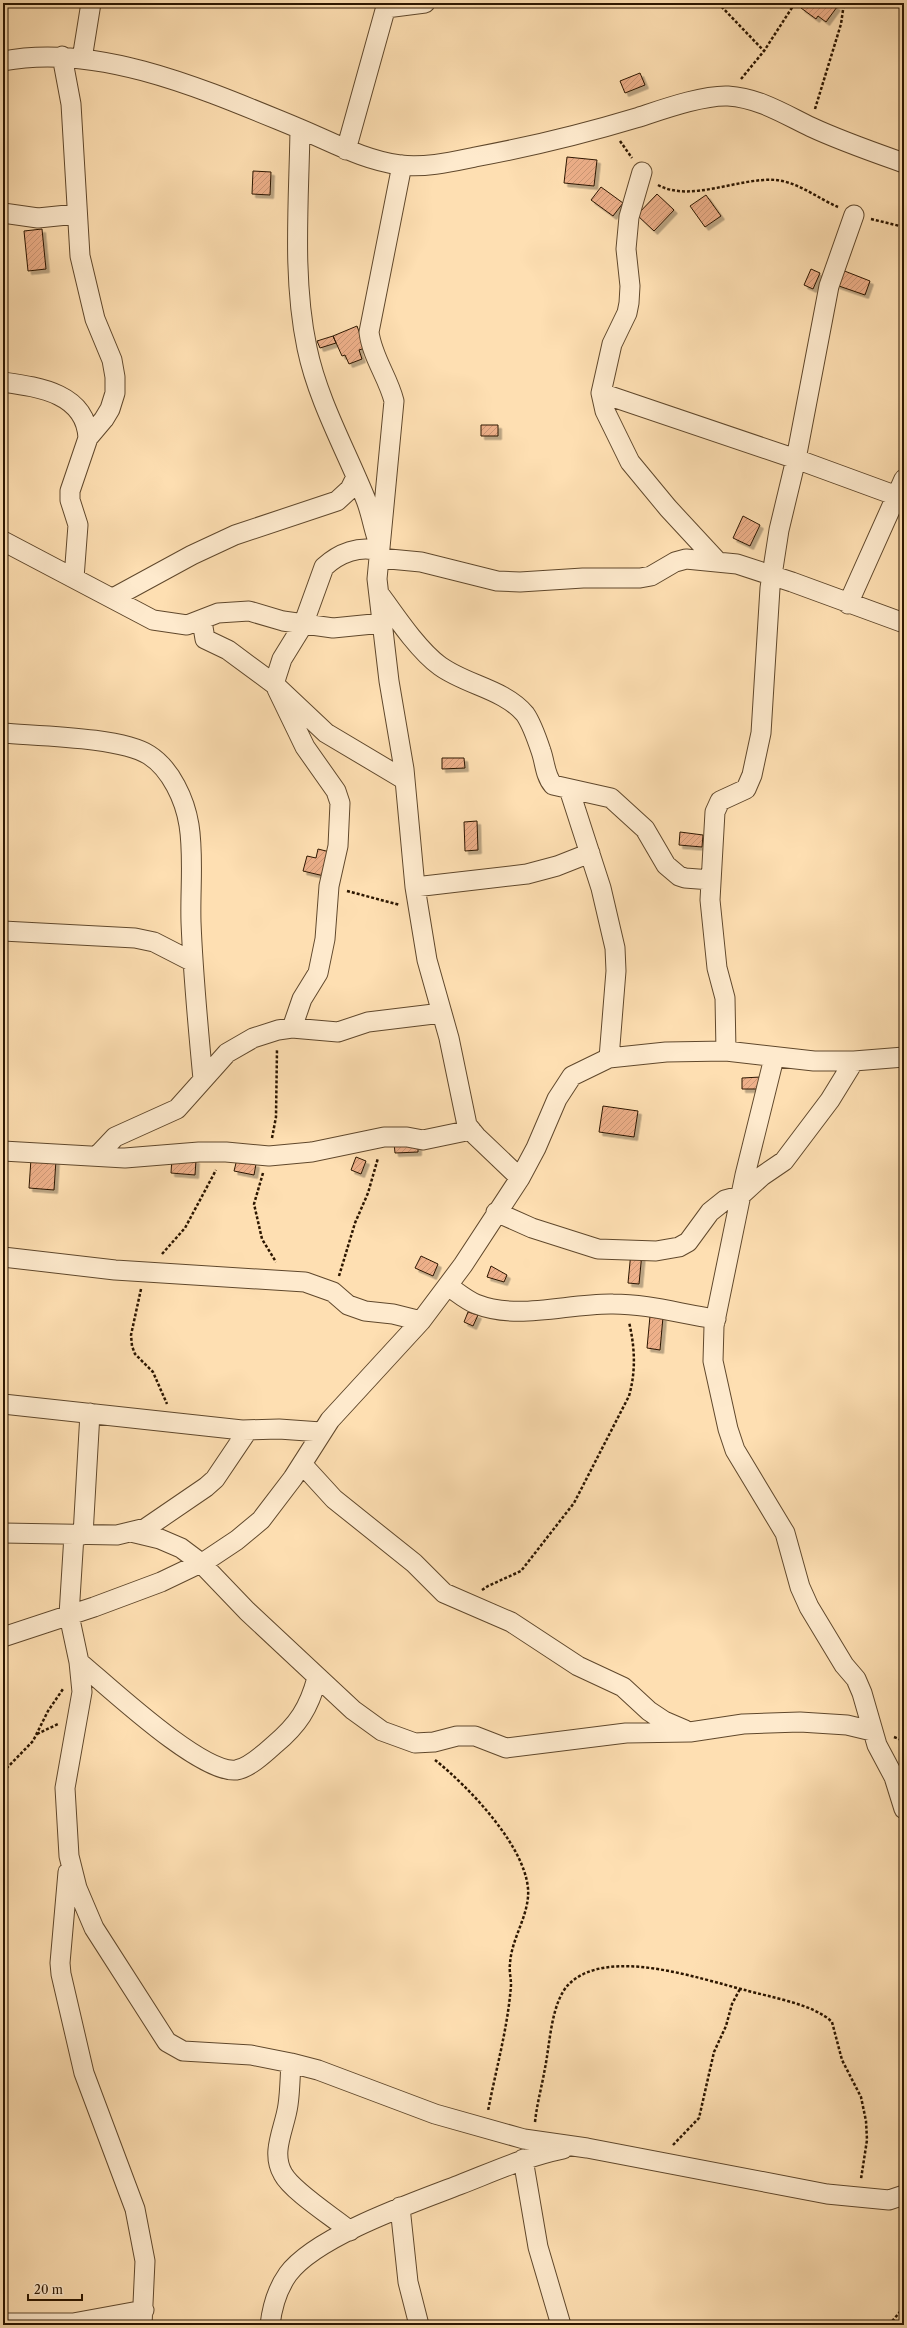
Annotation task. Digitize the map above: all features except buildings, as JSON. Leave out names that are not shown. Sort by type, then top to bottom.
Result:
[{"type":"street","points":[[82,59],[91,3]]},
{"type":"street","points":[[346,150],[387,5],[425,3]]},
{"type":"street","points":[[3,61],[29,56],[62,56],[140,70],[185,84],[300,129],[346,150],[402,165],[443,163],[512,150],[608,127],[687,103],[726,96],[756,101],[780,109],[811,127],[904,163]]},
{"type":"street","points":[[62,56],[71,104],[80,256],[95,319],[112,360],[115,377],[115,393],[110,408],[104,419],[88,438],[70,491],[70,500],[78,524],[74,578]]},
{"type":"street","points":[[300,129],[299,266],[302,318],[307,348],[320,393],[366,502],[379,551]]},
{"type":"street","points":[[402,165],[369,332],[370,346],[391,389],[394,401],[386,495],[376,579],[383,623],[389,681],[405,780],[415,887],[420,910],[427,960],[454,1059],[465,1118],[471,1130],[520,1178]]},
{"type":"street","points":[[642,172],[629,217],[626,242],[629,303],[627,313],[612,344],[601,393],[605,411],[630,462],[668,508],[718,562]]},
{"type":"street","points":[[3,213],[38,218],[77,214]]},
{"type":"street","points":[[726,1051],[725,998],[717,968],[712,926],[711,880],[717,805],[725,798],[746,789],[752,775],[756,757],[764,697],[772,575],[779,530],[796,459],[829,286],[854,215]]},
{"type":"street","points":[[3,382],[51,391],[62,395],[76,406],[87,429],[88,438]]},
{"type":"street","points":[[601,393],[796,459],[900,488],[848,604]]},
{"type":"street","points":[[113,598],[192,555],[235,535],[337,501],[350,489],[356,477]]},
{"type":"street","points":[[3,541],[153,620],[187,625],[202,621],[218,613],[248,611],[303,625],[333,628],[383,623]]},
{"type":"street","points":[[285,1029],[318,973],[325,939],[329,886],[338,846],[340,814],[339,797],[305,747],[276,687],[282,659],[303,625],[324,567],[330,561],[356,549],[367,548],[497,581],[520,582],[583,578],[640,578],[651,576],[675,562],[686,559],[718,562],[750,567],[848,604],[904,623]]},
{"type":"street","points":[[378,591],[397,620],[439,666],[474,685],[508,700],[524,714],[542,751],[550,782],[558,787],[595,793],[611,798],[645,829],[660,858],[670,869],[685,878],[711,880]]},
{"type":"street","points":[[202,621],[205,639],[228,650],[276,687],[326,733],[405,780]]},
{"type":"street","points":[[3,733],[62,737],[121,746],[149,755],[164,768],[183,801],[189,825],[193,962],[203,1079]]},
{"type":"street","points":[[569,789],[601,888],[616,957],[609,1058]]},
{"type":"street","points":[[415,887],[527,874],[557,866],[590,853]]},
{"type":"street","points":[[3,931],[135,938],[154,942],[193,962]]},
{"type":"street","points":[[98,1155],[115,1137],[177,1109],[227,1053],[253,1038],[285,1029],[338,1032],[368,1022],[442,1013]]},
{"type":"street","points":[[3,1637],[161,1582],[200,1563],[236,1540],[261,1520],[302,1464],[321,1432],[421,1321],[448,1286],[520,1178],[536,1148],[557,1099],[572,1076],[609,1058],[666,1052],[726,1051],[774,1058],[854,1061],[904,1057]]},
{"type":"street","points":[[774,1058],[740,1196],[716,1319],[713,1361],[721,1402],[735,1450],[785,1533],[804,1596],[840,1659],[856,1679],[862,1693],[872,1731],[894,1777],[904,1809]]},
{"type":"street","points":[[496,1212],[532,1228],[598,1249],[656,1251],[679,1247],[688,1242],[710,1212],[725,1200],[740,1196],[762,1176],[784,1161],[830,1100],[854,1061]]},
{"type":"street","points":[[3,1151],[98,1155],[125,1158],[226,1152],[269,1156],[312,1152],[384,1137],[407,1137],[423,1140],[471,1130]]},
{"type":"street","points":[[3,1257],[141,1272],[284,1279],[318,1285],[336,1294],[348,1305],[365,1310],[394,1314],[421,1321]]},
{"type":"street","points":[[448,1286],[475,1304],[496,1310],[546,1310],[625,1304],[647,1306],[716,1319]]},
{"type":"street","points":[[3,1404],[90,1412],[173,1423],[248,1430],[279,1429],[321,1432]]},
{"type":"street","points":[[3,2323],[73,2323],[143,2317],[146,2261],[135,2209],[84,2072],[61,1974],[60,1963],[69,1856],[65,1788],[82,1697],[80,1668],[69,1615],[90,1412]]},
{"type":"street","points":[[3,1534],[117,1535],[146,1528],[206,1488],[215,1478],[248,1430]]},
{"type":"street","points":[[302,1464],[334,1499],[409,1559],[438,1589],[466,1604],[511,1622],[578,1666],[623,1687],[649,1711],[664,1721],[690,1732]]},
{"type":"street","points":[[131,1532],[160,1539],[181,1548],[200,1563],[247,1611],[353,1710],[382,1731],[415,1743],[434,1742],[457,1736],[475,1736],[506,1748],[626,1733],[690,1732],[743,1724],[800,1722],[847,1725],[872,1731]]},
{"type":"street","points":[[80,1668],[168,1737],[206,1761],[235,1770],[246,1766],[287,1734],[302,1717],[312,1696],[317,1678]]},
{"type":"street","points":[[69,1856],[77,1888],[94,1928],[167,2042],[183,2051],[251,2055],[291,2063],[318,2070],[435,2114],[484,2129],[531,2140],[576,2146],[659,2161],[827,2194],[890,2200],[904,2195]]},
{"type":"street","points":[[291,2063],[288,2106],[278,2150],[278,2160],[283,2174],[294,2186],[350,2231]]},
{"type":"street","points":[[270,2325],[277,2297],[288,2274],[317,2250],[350,2231],[400,2207],[523,2158],[576,2146]]},
{"type":"street","points":[[523,2158],[538,2247],[561,2325]]},
{"type":"street","points":[[400,2207],[408,2282],[419,2325]]},
{"type":"path","points":[[718,3],[764,51]]},
{"type":"path","points":[[726,96],[764,51],[795,3]]},
{"type":"path","points":[[811,127],[819,93],[841,24],[844,3]]},
{"type":"path","points":[[608,127],[642,172],[658,185],[670,191],[684,192],[750,182],[776,180],[804,190],[854,215],[904,226]]},
{"type":"path","points":[[329,886],[420,910]]},
{"type":"path","points":[[284,1279],[262,1239],[254,1204],[269,1156],[276,1117],[285,1029]]},
{"type":"path","points":[[336,1294],[339,1274],[368,1193],[384,1137]]},
{"type":"path","points":[[173,1423],[167,1413],[165,1398],[158,1380],[153,1372],[135,1354],[132,1346],[131,1334],[141,1297],[141,1272],[170,1246],[185,1228],[226,1152]]},
{"type":"path","points":[[466,1604],[488,1586],[521,1571],[574,1503],[624,1408],[633,1382],[635,1357],[625,1304]]},
{"type":"path","points":[[3,1772],[33,1741],[60,1691],[80,1668]]},
{"type":"path","points":[[415,1743],[452,1774],[502,1830],[524,1871],[529,1884],[522,1922],[510,1963],[511,1983],[508,2007],[484,2129]]},
{"type":"path","points":[[531,2140],[546,2068],[549,2040],[561,1994],[578,1978],[598,1970],[632,1967],[678,1972],[806,2008],[832,2022],[842,2060],[861,2097],[866,2121],[867,2140],[858,2197]]},
{"type":"path","points":[[659,2161],[699,2118],[714,2052],[726,2026],[732,2004],[740,1989]]},
{"type":"path","points":[[889,2325],[904,2307]]}]
